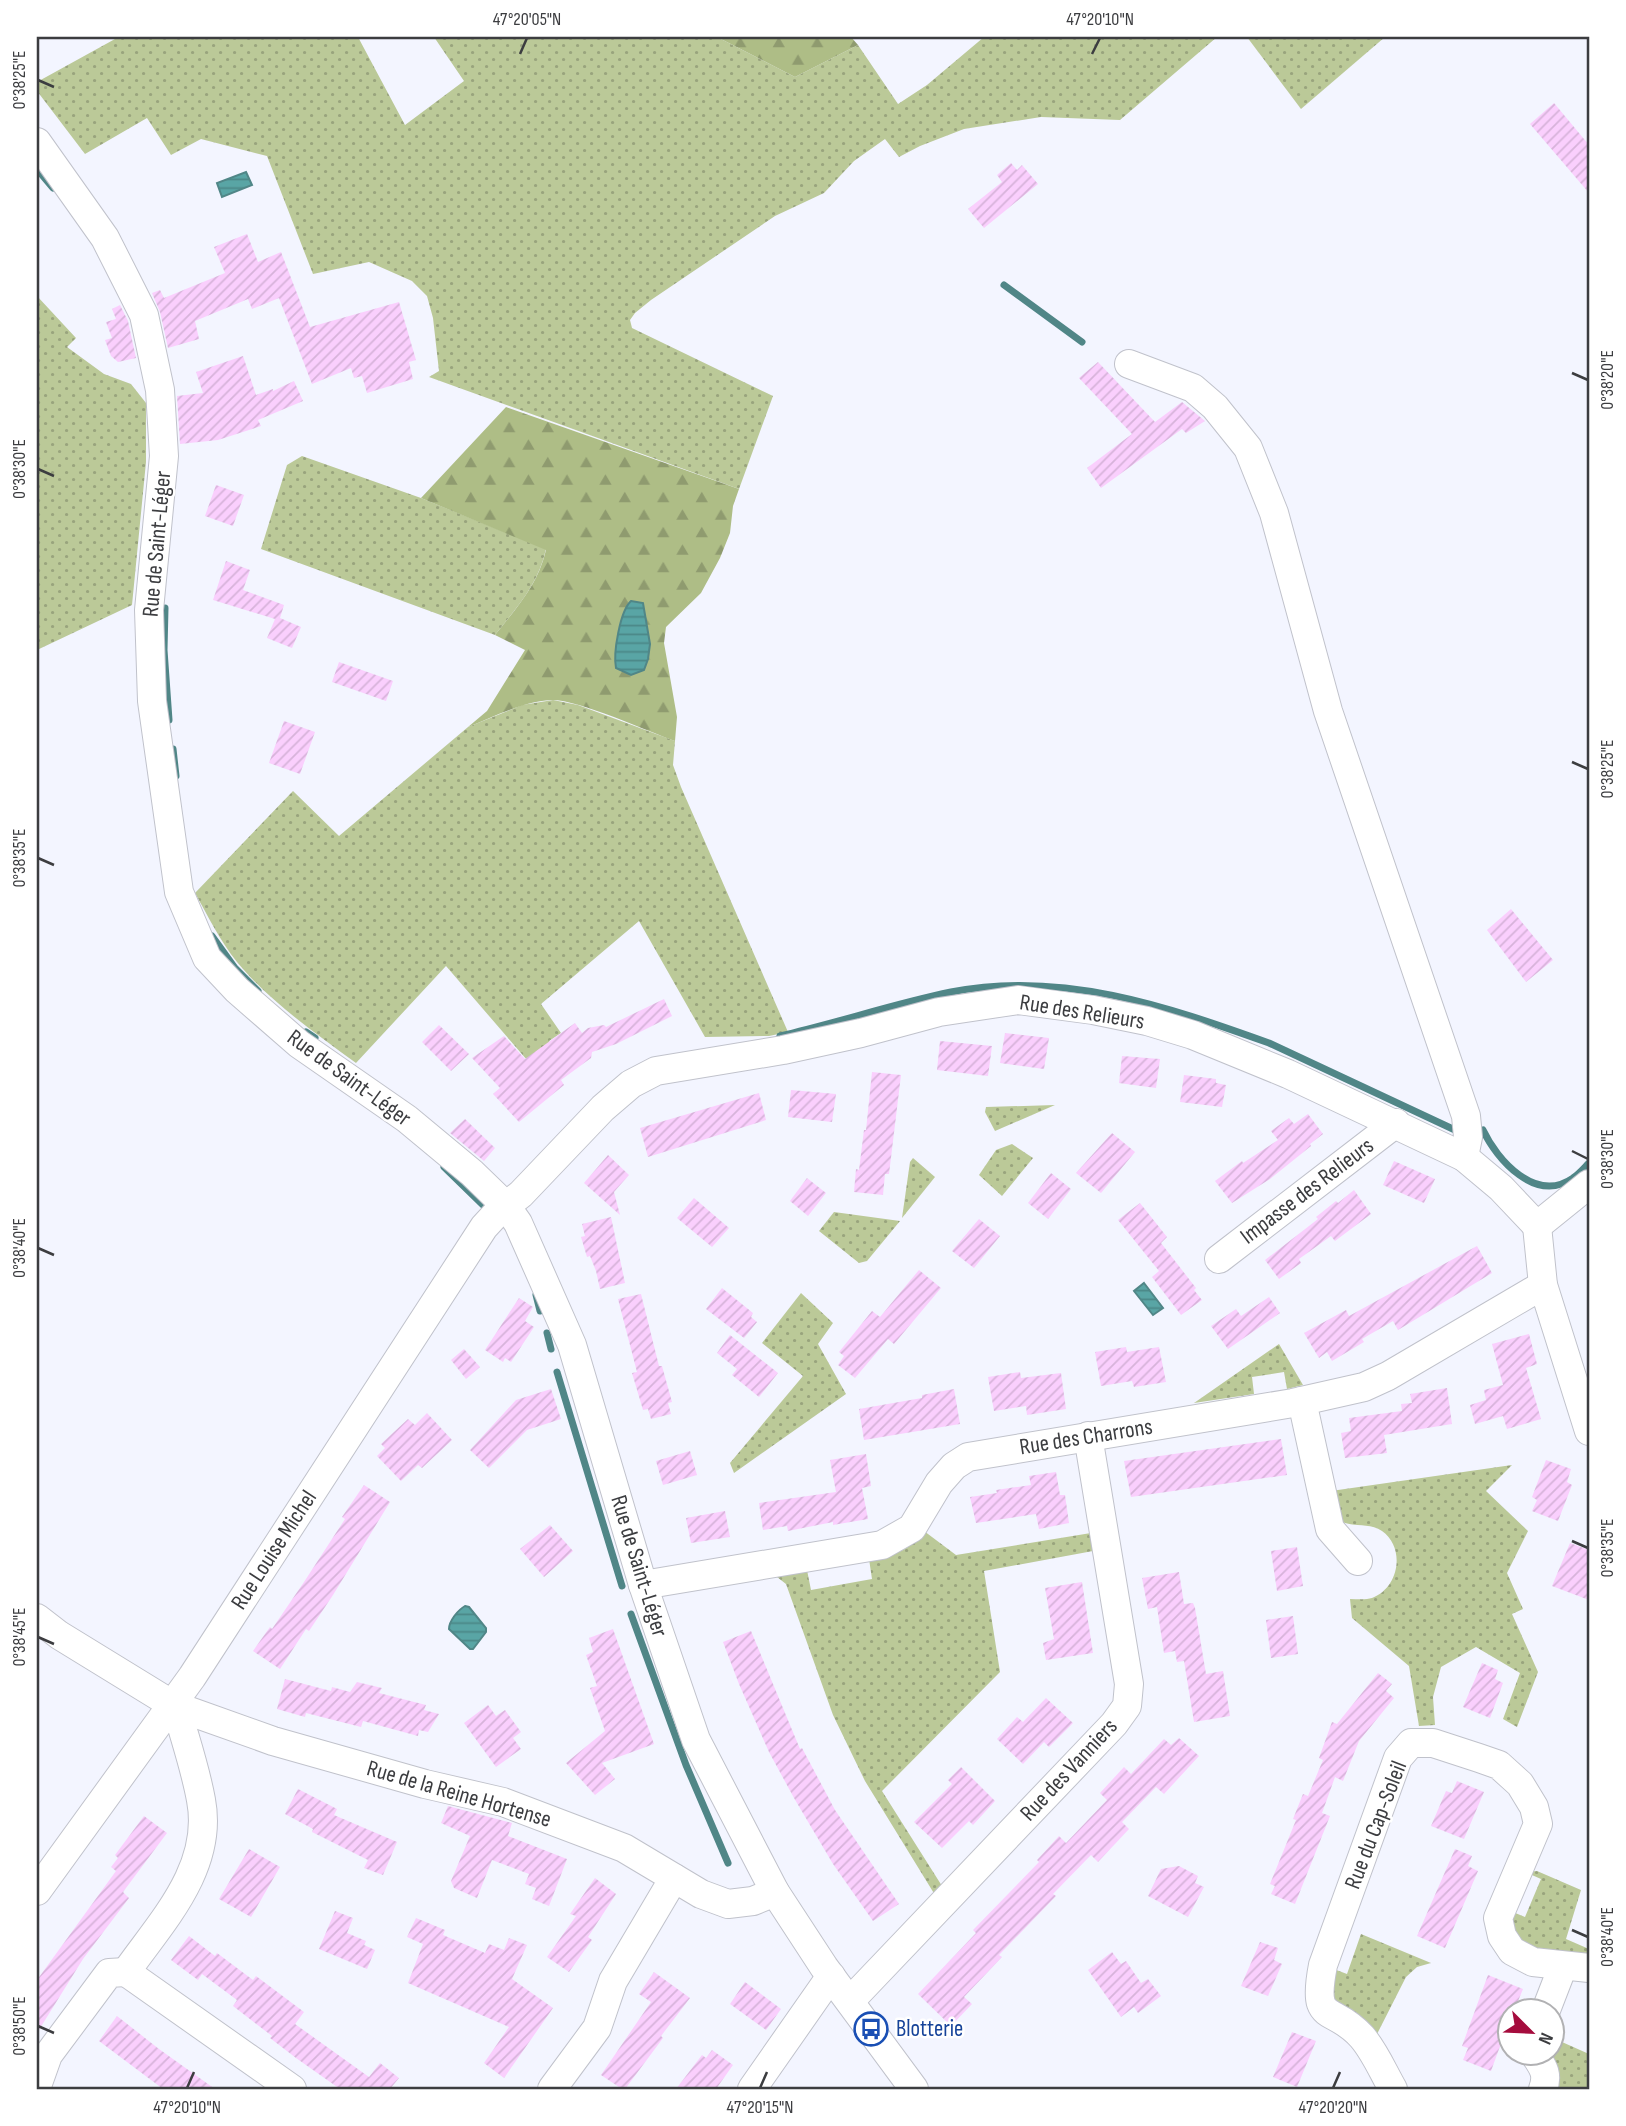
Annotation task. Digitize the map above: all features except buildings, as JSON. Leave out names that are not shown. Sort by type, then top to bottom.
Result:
[{"type":"street","name":"Rue de Saint-Léger","points":[[37,142],[105,239],[144,314],[160,390],[164,456],[149,610],[152,701],[179,892],[207,958],[237,990],[299,1044],[407,1119],[472,1173],[506,1206],[518,1223],[572,1345],[643,1585],[696,1740],[775,1892],[831,1976],[914,2089]]},
{"type":"street","points":[[1129,363],[1193,388],[1215,407],[1248,448],[1274,513],[1328,711],[1466,1116],[1468,1137],[1464,1157]]},
{"type":"street","name":"Rue des Relieurs","points":[[506,1206],[521,1194],[603,1108],[631,1084],[656,1071],[783,1050],[939,1012],[1018,1000],[1133,1018],[1193,1035],[1258,1060],[1464,1157],[1501,1188],[1537,1226]]},
{"type":"street","name":"Impasse des Relieurs","points":[[1219,1259],[1396,1123]]},
{"type":"street","points":[[1589,1184],[1537,1226],[1543,1285],[1589,1431]]},
{"type":"street","name":"Rue Louise Michel","points":[[37,1891],[173,1705],[484,1227],[506,1206]]},
{"type":"street","name":"Rue des Charrons","points":[[643,1585],[882,1545],[912,1528],[939,1483],[954,1466],[968,1457],[1302,1401],[1364,1387],[1388,1376],[1543,1285]]},
{"type":"street","points":[[1302,1401],[1330,1529],[1358,1560]]},
{"type":"street","name":"Rue des Vanniers","points":[[850,2001],[1114,1724],[1127,1706],[1129,1684],[1088,1436]]},
{"type":"street","name":"Rue de la Reine Hortense","points":[[37,1618],[59,1635],[173,1705],[273,1741],[425,1784],[503,1802],[624,1848],[701,1895],[728,1904],[753,1901],[775,1892]]},
{"type":"street","points":[[125,1972],[186,1888],[196,1867],[203,1824],[202,1801],[179,1717],[173,1705]]},
{"type":"street","name":"Rue du Cap-Soleil","points":[[1393,2089],[1361,2036],[1327,2014],[1319,2001],[1319,1985],[1323,1965],[1398,1758],[1412,1743],[1433,1743],[1499,1765],[1520,1784],[1534,1807],[1538,1824],[1498,1918],[1502,1936],[1512,1951],[1533,1962],[1576,1967]]},
{"type":"street","points":[[552,2089],[597,2028],[613,1980],[674,1878]]},
{"type":"street","points":[[1556,1996],[1576,1967]]},
{"type":"street","points":[[37,2086],[48,2055],[109,1973],[125,1972],[292,2089]]},
{"type":"street","points":[[752,2089],[831,1976]]},
{"type":"street","points":[[1543,2066],[1546,2076],[1543,2089]]},
{"type":"green space","points":[[114,37],[358,37],[405,125],[464,81],[434,37],[719,38],[795,77],[858,45],[898,104],[927,85],[984,37],[1217,37],[1120,120],[1041,117],[964,129],[899,157],[885,139],[854,161],[824,193],[775,216],[635,313],[630,320],[632,328],[773,396],[739,489],[429,377],[439,371],[433,318],[427,296],[412,281],[369,262],[313,274],[267,156],[201,139],[171,155],[147,118],[85,154],[37,91],[37,82],[115,39]]},
{"type":"green space","points":[[709,37],[851,37],[858,45],[795,77],[719,38]]},
{"type":"green space","points":[[1247,37],[1385,37],[1301,109]]},
{"type":"green space","points":[[37,296],[76,338],[67,347],[104,374],[131,384],[146,403],[146,462],[132,605],[37,650]]},
{"type":"green space","points":[[506,407],[739,489],[733,506],[730,533],[720,558],[701,593],[666,627],[664,643],[677,717],[675,741],[594,710],[551,700],[519,707],[468,727],[487,711],[525,650],[495,635],[532,585],[546,550],[421,498]]},
{"type":"green space","points":[[302,456],[421,498],[546,549],[538,574],[519,605],[495,635],[261,549],[287,465]]},
{"type":"green space","points":[[553,700],[578,705],[675,741],[673,765],[681,787],[788,1032],[769,1036],[705,1037],[639,921],[541,1004],[561,1033],[549,1041],[557,1053],[533,1067],[446,966],[356,1063],[263,990],[225,946],[195,893],[293,791],[339,836],[468,727],[522,705]]},
{"type":"green space","points":[[1055,1105],[995,1131],[985,1112],[986,1107]]},
{"type":"green space","points":[[1012,1144],[1033,1158],[1002,1196],[979,1175],[996,1150]]},
{"type":"green space","points":[[913,1158],[935,1177],[902,1218],[910,1162]]},
{"type":"green space","points":[[834,1212],[900,1221],[867,1261],[859,1263],[819,1231]]},
{"type":"green space","points":[[801,1293],[833,1323],[818,1344],[846,1394],[734,1473],[730,1463],[803,1376],[762,1343]]},
{"type":"green space","points":[[1279,1344],[1303,1385],[1287,1389],[1284,1372],[1252,1377],[1254,1394],[1194,1403]]},
{"type":"green space","points":[[1512,1465],[1486,1491],[1528,1531],[1507,1573],[1523,1609],[1512,1614],[1538,1672],[1517,1727],[1503,1719],[1520,1673],[1476,1647],[1441,1667],[1433,1697],[1435,1725],[1419,1726],[1409,1666],[1352,1618],[1350,1599],[1372,1598],[1388,1586],[1396,1567],[1394,1547],[1390,1538],[1377,1528],[1340,1521],[1331,1491]]},
{"type":"green space","points":[[924,1531],[956,1555],[1091,1533],[1093,1551],[984,1571],[1000,1672],[882,1791],[942,1886],[935,1895],[865,1781],[833,1715],[786,1584],[777,1577],[807,1570],[811,1590],[872,1579],[869,1559],[900,1551],[912,1544]]},
{"type":"green space","points":[[1537,1871],[1581,1890],[1566,1939],[1589,1949],[1587,1956],[1532,1949],[1512,1932],[1508,1910],[1525,1917],[1541,1879],[1525,1872]]},
{"type":"green space","points":[[1361,1934],[1431,1963],[1417,1967],[1406,1977],[1375,2038],[1334,2005],[1331,1968],[1347,1974]]},
{"type":"green space","points":[[1566,2044],[1589,2054],[1589,2089],[1549,2089],[1557,2066],[1566,2066]]},
{"type":"water","points":[[246,172],[252,185],[222,197],[217,183]]},
{"type":"water","points":[[631,601],[643,603],[650,644],[644,670],[631,675],[616,668],[615,661],[621,623]]},
{"type":"water","points":[[1144,1283],[1163,1308],[1153,1315],[1134,1291]]},
{"type":"water","points":[[465,1606],[469,1607],[486,1628],[486,1632],[473,1649],[449,1629],[454,1616]]},
{"type":"waterway","points":[[37,169],[53,188]]},
{"type":"waterway","points":[[1004,285],[1082,342]]},
{"type":"waterway","points":[[165,608],[164,650],[169,720]]},
{"type":"waterway","points":[[173,749],[176,776]]},
{"type":"waterway","points":[[212,936],[235,968],[258,991]]},
{"type":"waterway","points":[[780,1036],[951,992],[992,986],[1033,985],[1073,989],[1113,995],[1230,1029],[1269,1043],[1455,1130],[1458,1123]]},
{"type":"waterway","points":[[306,1032],[315,1038]]},
{"type":"waterway","points":[[1483,1130],[1508,1165],[1532,1182],[1545,1186],[1559,1185],[1575,1176],[1589,1163]]},
{"type":"waterway","points":[[444,1167],[483,1205]]},
{"type":"waterway","points":[[536,1295],[540,1311]]},
{"type":"waterway","points":[[547,1333],[551,1349]]},
{"type":"waterway","points":[[557,1372],[622,1586]]},
{"type":"waterway","points":[[631,1614],[686,1765],[728,1863]]},
{"type":"place","name":"Blotterie","points":[[871,2029]]}]
